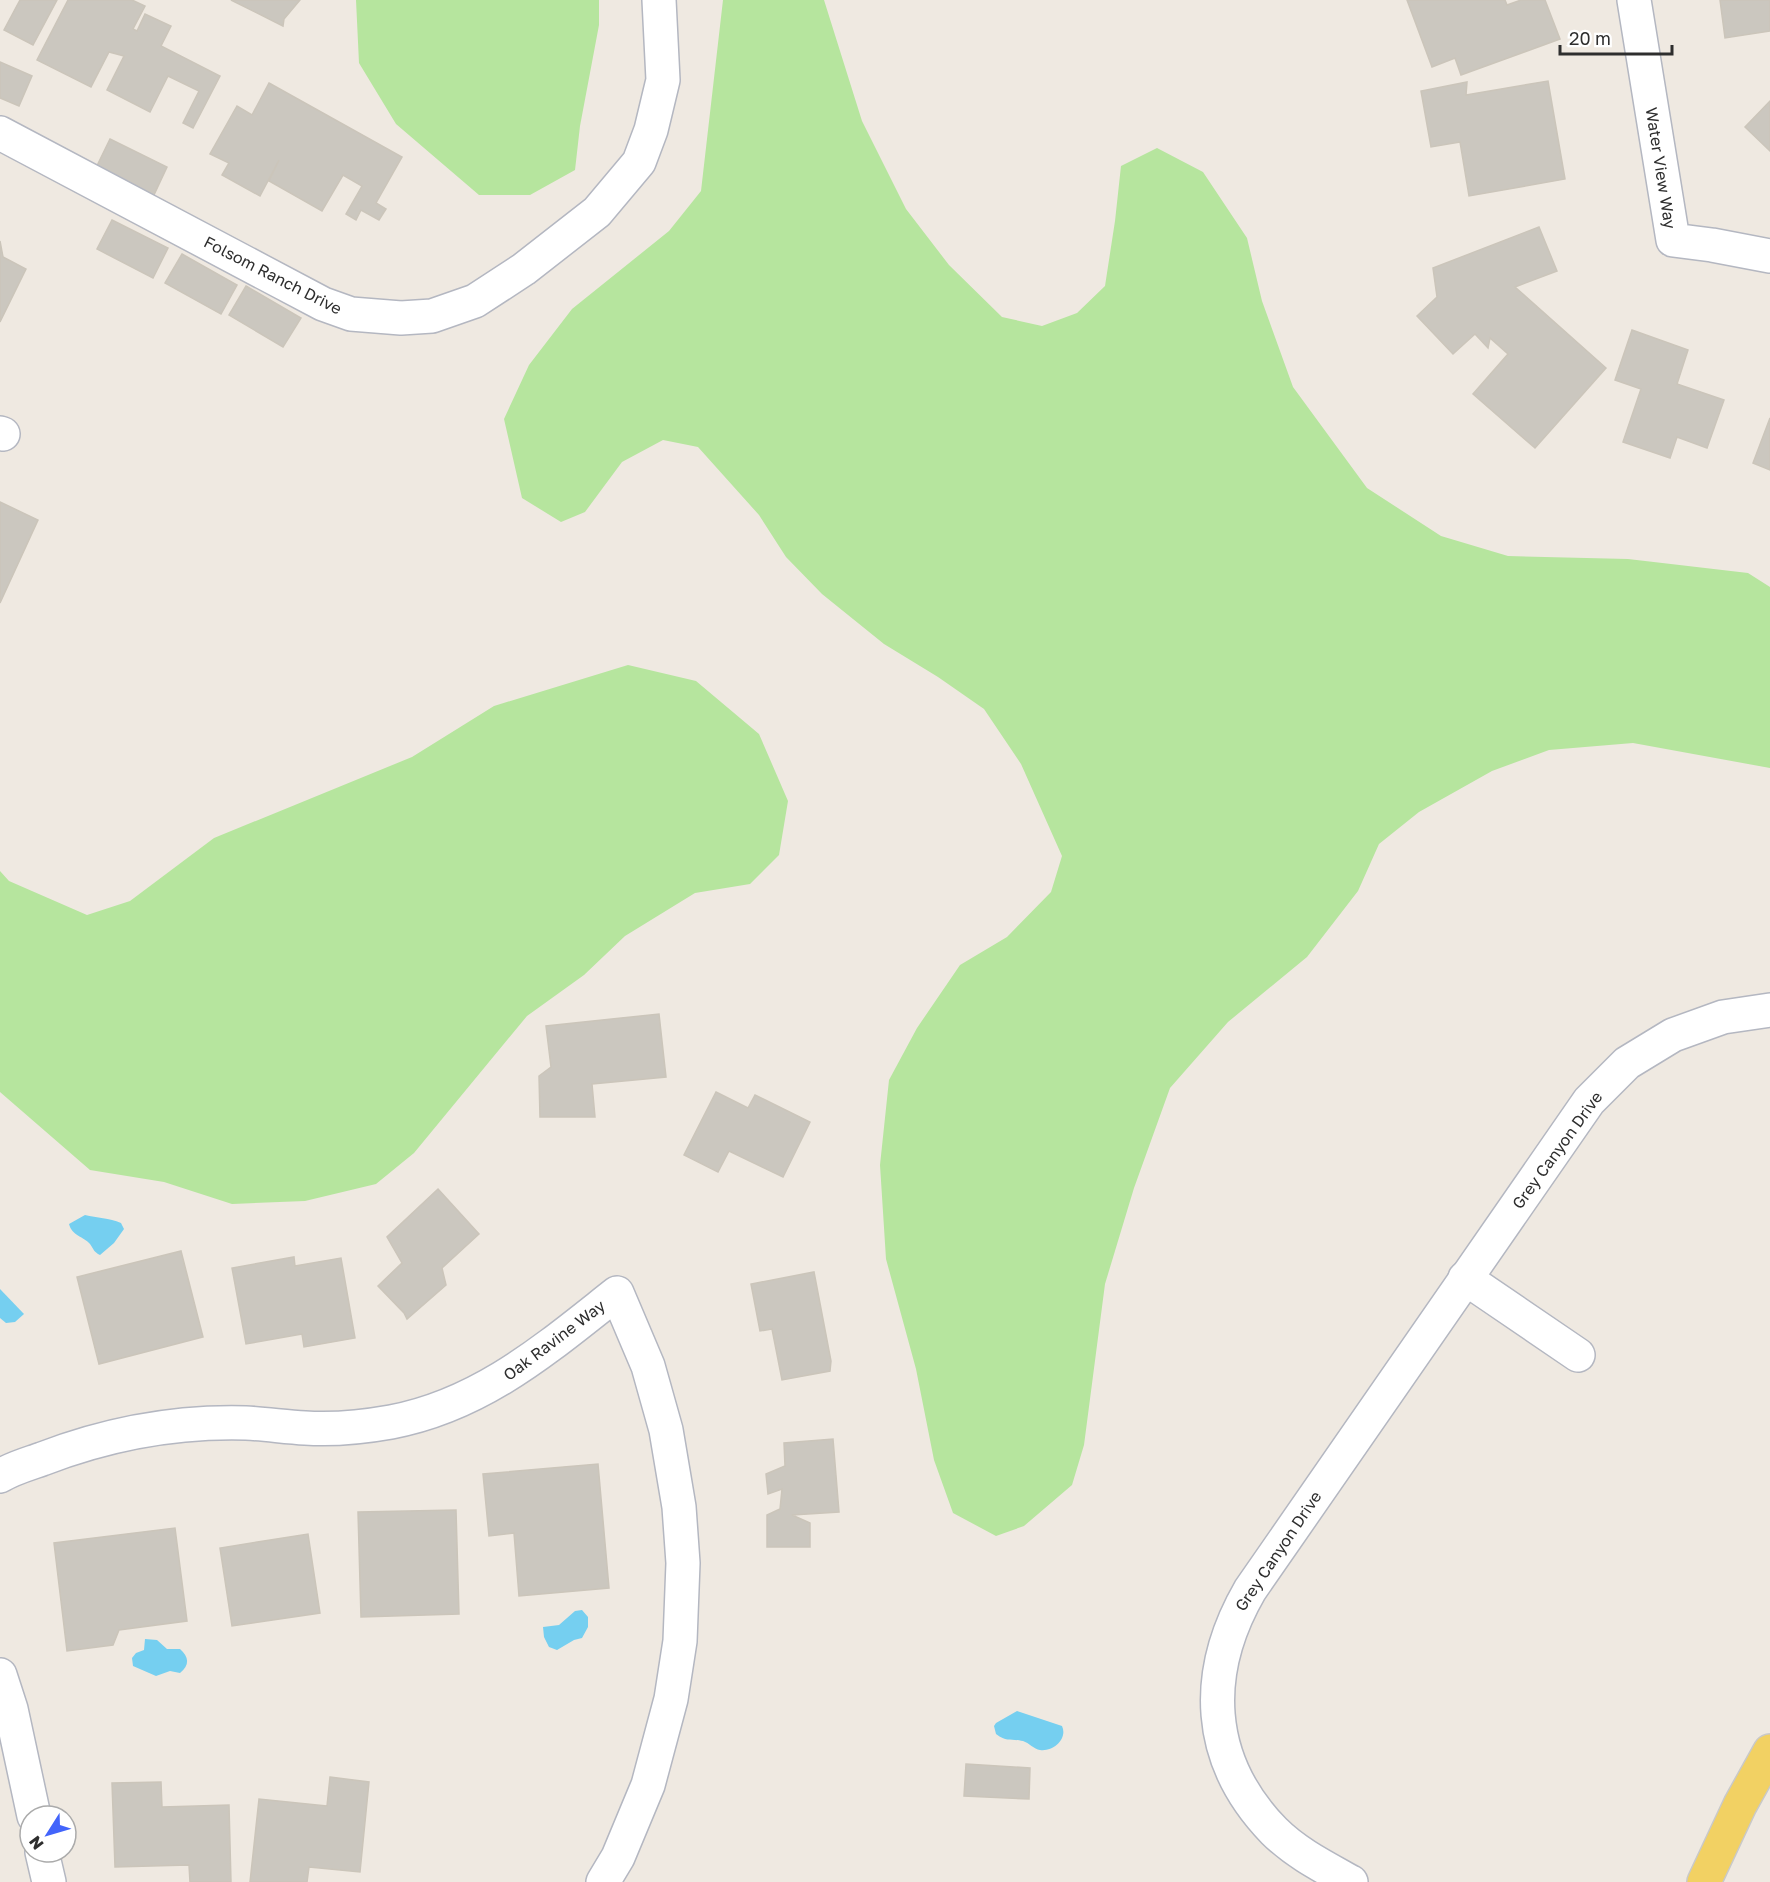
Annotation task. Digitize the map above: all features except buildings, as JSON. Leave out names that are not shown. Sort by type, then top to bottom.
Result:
[{"type":"main road","points":[[1704,1882],[1740,1805],[1770,1751]]},
{"type":"street","name":"Folsom Ranch Drive","points":[[0,133],[323,304],[351,314],[401,318],[432,316],[475,301],[524,270],[597,212],[639,162],[651,130],[663,80],[659,0]]},
{"type":"street","name":"Water View Way","points":[[1634,0],[1673,240],[1712,244],[1770,256]]},
{"type":"street","name":"Grey Canyon Drive","points":[[1351,1882],[1299,1851],[1275,1832],[1240,1786],[1227,1759],[1220,1731],[1217,1701],[1218,1672],[1235,1616],[1250,1590],[1589,1101],[1627,1063],[1649,1048],[1683,1031],[1723,1017],[1770,1010]]},
{"type":"street","points":[[1465,1278],[1578,1355]]},
{"type":"street","name":"Oak Ravine Way","points":[[0,1476],[80,1445],[122,1434],[202,1424],[247,1423],[307,1428],[350,1428],[428,1412],[457,1402],[501,1380],[617,1293],[648,1366],[666,1430],[680,1507],[683,1563],[680,1641],[671,1699],[648,1785],[618,1857],[603,1882]]},
{"type":"street","points":[[0,1675],[11,1709],[31,1804]]},
{"type":"street","points":[[45,1864],[49,1882]]},
{"type":"green space","points":[[356,0],[599,0],[599,25],[580,126],[575,170],[530,195],[479,195],[396,124],[359,63]]},
{"type":"green space","points":[[723,0],[824,0],[862,121],[906,209],[949,265],[1002,317],[1042,326],[1077,313],[1105,286],[1121,166],[1157,148],[1203,172],[1247,238],[1262,301],[1293,387],[1367,488],[1441,536],[1508,556],[1628,559],[1748,573],[1770,587],[1770,768],[1633,743],[1549,750],[1492,771],[1419,812],[1379,844],[1358,891],[1307,957],[1228,1022],[1170,1088],[1134,1188],[1105,1284],[1084,1445],[1072,1485],[1024,1526],[996,1536],[953,1513],[934,1460],[916,1369],[886,1259],[880,1165],[889,1080],[917,1028],[960,965],[1007,937],[1051,892],[1062,856],[1021,764],[984,709],[884,644],[822,594],[786,557],[759,515],[698,447],[663,440],[622,462],[585,512],[561,522],[522,498],[504,419],[529,365],[572,309],[669,231],[701,191]]},
{"type":"green space","points":[[628,665],[696,681],[759,734],[788,801],[779,855],[750,884],[695,893],[625,936],[584,975],[527,1016],[414,1153],[376,1184],[305,1201],[232,1204],[164,1182],[90,1170],[0,1092],[0,871],[9,881],[87,915],[130,901],[214,838],[412,757],[494,706]]},
{"type":"water","points":[[85,1215],[116,1221],[121,1223],[124,1229],[114,1243],[100,1255],[70,1228],[69,1224]]},
{"type":"water","points":[[0,1289],[24,1314],[15,1322],[6,1323],[0,1318]]},
{"type":"water","points":[[582,1610],[588,1617],[588,1627],[582,1638],[557,1650],[549,1647],[544,1637],[543,1627],[559,1625],[575,1611]]},
{"type":"water","points":[[145,1639],[157,1640],[167,1649],[180,1649],[187,1661],[183,1670],[180,1673],[170,1671],[156,1676],[133,1666],[132,1658],[136,1653],[144,1650]]},
{"type":"water","points":[[1017,1711],[1062,1726],[1061,1740],[1050,1749],[1040,1750],[1023,1741],[1006,1739],[996,1734],[994,1726],[996,1723]]}]
